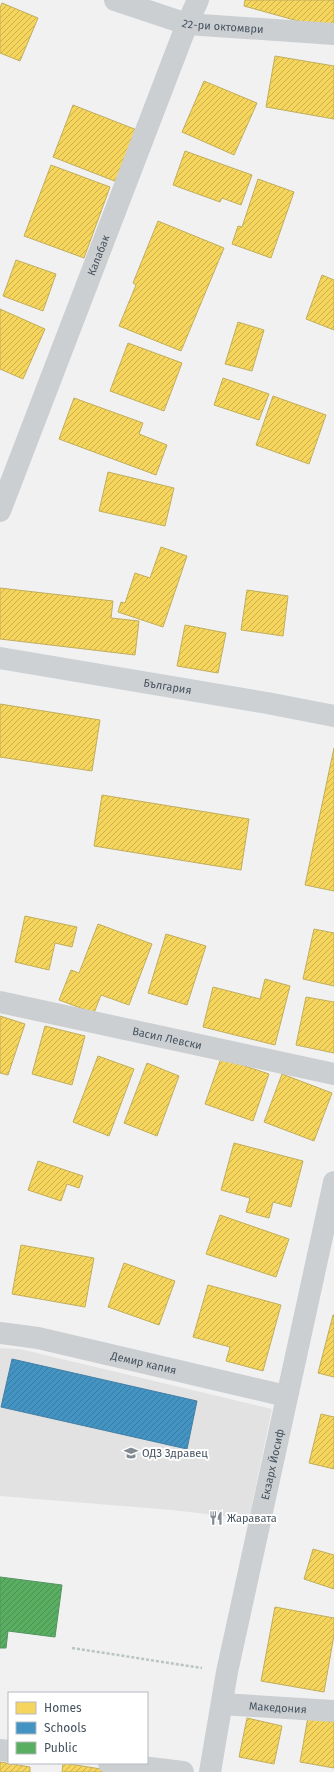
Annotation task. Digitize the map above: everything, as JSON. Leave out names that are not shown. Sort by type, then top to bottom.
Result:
[{"type":"street","name":"22-ри октомври","points":[[115,0],[187,24],[334,34]]},
{"type":"street","name":"Калабак","points":[[0,511],[7,467],[198,0]]},
{"type":"street","name":"България","points":[[0,658],[334,716]]},
{"type":"street","name":"Васил Левски","points":[[0,1002],[334,1074]]},
{"type":"street","name":"Екзарх Йосиф","points":[[210,1772],[227,1672],[286,1396],[334,1182]]},
{"type":"street","name":"Демир капия","points":[[0,1333],[38,1338],[286,1396]]},
{"type":"street","name":"Македония","points":[[222,1704],[334,1711]]},
{"type":"street","points":[[117,1764],[183,1772]]},
{"type":"path","points":[[72,1648],[227,1672]]},
{"type":"shaded area","name":"ОДЗ Здравец","points":[[0,1348],[20,1349],[272,1409],[249,1519],[172,1510],[0,1496]]},
{"type":"building: Homes","points":[[245,0],[334,0],[334,31],[244,6]]},
{"type":"building: Homes","points":[[2,3],[38,18],[20,61],[0,53],[0,8]]},
{"type":"building: Homes","points":[[275,56],[334,66],[334,119],[266,107]]},
{"type":"building: Homes","points":[[204,81],[257,103],[234,155],[182,132]]},
{"type":"building: Homes","points":[[73,105],[137,130],[117,182],[53,157]]},
{"type":"building: Homes","points":[[185,151],[252,175],[241,205],[222,198],[220,202],[173,185]]},
{"type":"building: Homes","points":[[51,165],[110,187],[84,258],[24,236]]},
{"type":"building: Homes","points":[[258,179],[294,192],[271,258],[232,244],[238,226],[242,227]]},
{"type":"building: Homes","points":[[158,221],[224,248],[181,351],[119,326],[136,285],[133,283]]},
{"type":"building: Homes","points":[[16,260],[56,274],[43,311],[3,296]]},
{"type":"building: Homes","points":[[322,275],[334,280],[334,330],[306,319]]},
{"type":"building: Homes","points":[[0,309],[45,329],[23,379],[0,369]]},
{"type":"building: Homes","points":[[238,322],[264,330],[252,371],[225,364]]},
{"type":"building: Homes","points":[[128,343],[182,363],[164,411],[110,391]]},
{"type":"building: Homes","points":[[223,378],[269,394],[259,420],[214,405]]},
{"type":"building: Homes","points":[[273,396],[326,415],[309,464],[256,445]]},
{"type":"building: Homes","points":[[74,398],[143,423],[139,434],[167,445],[156,475],[59,439]]},
{"type":"building: Homes","points":[[108,472],[174,488],[165,526],[99,511]]},
{"type":"building: Homes","points":[[161,547],[187,556],[163,627],[118,612],[121,602],[125,603],[135,573],[150,578]]},
{"type":"building: Homes","points":[[0,588],[113,601],[111,618],[139,621],[135,655],[0,639]]},
{"type":"building: Homes","points":[[247,590],[288,596],[283,636],[241,630]]},
{"type":"building: Homes","points":[[185,625],[226,633],[218,673],[177,666]]},
{"type":"building: Homes","points":[[0,704],[100,720],[92,771],[0,757]]},
{"type":"building: Homes","points":[[334,748],[334,891],[305,885]]},
{"type":"building: Homes","points":[[102,795],[249,819],[241,870],[94,846]]},
{"type":"building: Homes","points":[[25,916],[77,927],[72,947],[55,943],[49,970],[15,962]]},
{"type":"building: Homes","points":[[98,924],[152,944],[129,1005],[101,995],[94,1013],[59,1000],[71,970],[79,973]]},
{"type":"building: Homes","points":[[314,929],[334,933],[334,986],[303,979]]},
{"type":"building: Homes","points":[[166,934],[206,946],[187,1005],[148,993]]},
{"type":"building: Homes","points":[[265,979],[290,986],[275,1045],[203,1027],[213,987],[260,999]]},
{"type":"building: Homes","points":[[306,997],[334,1002],[334,1053],[296,1045]]},
{"type":"building: Homes","points":[[0,1016],[25,1024],[8,1075],[0,1073]]},
{"type":"building: Homes","points":[[45,1026],[85,1036],[72,1085],[32,1074]]},
{"type":"building: Homes","points":[[98,1056],[134,1069],[109,1136],[73,1122]]},
{"type":"building: Homes","points":[[221,1058],[269,1074],[253,1121],[205,1104]]},
{"type":"building: Homes","points":[[147,1063],[179,1076],[157,1136],[124,1123]]},
{"type":"building: Homes","points":[[282,1074],[332,1093],[314,1141],[264,1122]]},
{"type":"building: Homes","points":[[234,1143],[303,1161],[291,1207],[273,1202],[269,1218],[246,1212],[250,1198],[221,1190]]},
{"type":"building: Homes","points":[[38,1161],[83,1176],[79,1188],[67,1184],[61,1201],[28,1190]]},
{"type":"building: Homes","points":[[220,1215],[289,1239],[276,1277],[206,1254]]},
{"type":"building: Homes","points":[[21,1245],[94,1258],[85,1307],[12,1294]]},
{"type":"building: Homes","points":[[124,1263],[175,1281],[159,1325],[108,1307]]},
{"type":"building: Homes","points":[[208,1285],[281,1305],[263,1371],[226,1361],[230,1347],[193,1337]]},
{"type":"building: Homes","points":[[334,1315],[334,1377],[318,1373]]},
{"type":"building: Homes","points":[[321,1414],[334,1417],[334,1469],[309,1463]]},
{"type":"building: Homes","points":[[313,1549],[334,1555],[334,1589],[304,1579]]},
{"type":"building: Homes","points":[[275,1607],[334,1618],[334,1635],[324,1692],[261,1681]]},
{"type":"building: Homes","points":[[308,1717],[334,1722],[334,1768],[300,1762]]},
{"type":"building: Homes","points":[[247,1718],[282,1726],[274,1764],[239,1757]]},
{"type":"building: Homes","points":[[0,1762],[30,1767],[30,1772],[0,1772]]},
{"type":"building: Homes","points":[[63,1764],[69,1764],[120,1772],[62,1772]]},
{"type":"building: Schools","points":[[12,1359],[197,1401],[187,1449],[1,1407]]},
{"type":"building: Public","points":[[0,1577],[62,1585],[55,1637],[8,1631],[6,1648],[0,1648]]},
{"type":"place","name":"ОДЗ Здравец","points":[[131,1453]]},
{"type":"place","name":"Жаравата","points":[[216,1518]]}]
